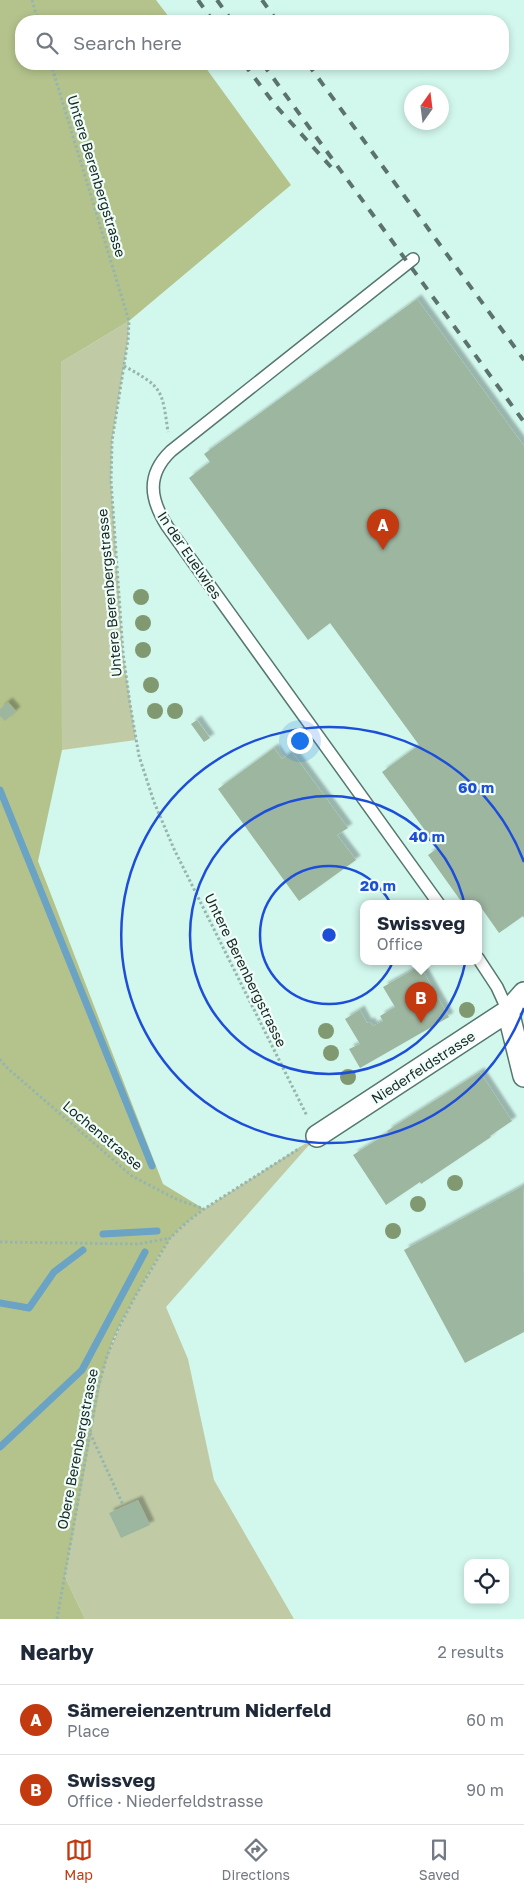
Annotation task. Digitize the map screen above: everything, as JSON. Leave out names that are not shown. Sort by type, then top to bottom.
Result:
[{"type":"street","name":"Niederfeldstrasse","points":[[317,1136],[508,1011],[524,992]]},
{"type":"street","points":[[508,1011],[524,1076]]},
{"type":"lane","name":"In der Euelwies","points":[[413,259],[171,451],[161,462],[152,491],[160,514],[437,900]]},
{"type":"lane","points":[[482,964],[497,987],[508,1011]]},
{"type":"path","points":[[32,0],[36,15]]},
{"type":"path","name":"Untere Berenbergstrasse","points":[[53,70],[129,321],[114,427],[111,481],[123,653],[139,756],[154,802],[174,849],[297,1097]]},
{"type":"path","points":[[124,366],[150,381],[161,392],[171,451]]},
{"type":"path","name":"Lochenstrasse","points":[[0,1059],[5,1066],[132,1176],[176,1199],[204,1210]]},
{"type":"path","points":[[0,1242],[139,1244],[170,1238],[182,1226],[204,1210],[317,1136]]},
{"type":"path","name":"Obere Berenbergstrasse","points":[[57,1619],[100,1380],[113,1340],[136,1295],[170,1238]]},
{"type":"path","points":[[90,1433],[123,1505]]},
{"type":"green space","points":[[0,0],[156,0],[167,15],[15,15],[15,70],[207,70],[291,185],[129,321],[61,362],[62,750],[38,861],[163,1184],[204,1209],[178,1230],[160,1253],[124,1317],[113,1340],[103,1371],[65,1577],[85,1619],[0,1619]]},
{"type":"green space","points":[[129,321],[128,340],[112,441],[111,481],[123,653],[136,740],[62,750],[61,362]]},
{"type":"green space","points":[[317,1136],[166,1307],[188,1359],[214,1480],[294,1619],[85,1619],[65,1577],[98,1388],[107,1356],[124,1317],[160,1253],[178,1230],[204,1209]]},
{"type":"building","points":[[417,299],[524,446],[524,918],[523,916],[499,933],[482,909],[482,900],[460,900],[428,855],[438,848],[382,772],[419,745],[330,623],[308,640],[189,478],[210,462],[204,454]]},
{"type":"building","points":[[8,702],[16,711],[5,721],[0,716],[0,709]]},
{"type":"building","points":[[197,720],[210,738],[204,742],[191,724]]},
{"type":"building","points":[[274,748],[282,759],[292,752],[348,828],[337,835],[356,860],[299,901],[218,789]]},
{"type":"building","points":[[420,966],[449,1017],[360,1068],[349,1049],[360,1044],[345,1019],[360,1010],[367,1023],[370,1022],[373,1026],[383,1021],[380,1016],[395,1007],[383,987]]},
{"type":"building","points":[[480,1072],[512,1121],[421,1184],[420,1182],[386,1205],[353,1155]]},
{"type":"building","points":[[523,1186],[524,1332],[465,1363],[404,1250]]},
{"type":"building","points":[[138,1500],[150,1525],[121,1538],[109,1513]]},
{"type":"waterway","points":[[0,790],[152,1166]]},
{"type":"waterway","points":[[103,1234],[157,1231]]},
{"type":"waterway","points":[[0,1303],[29,1308],[54,1272],[83,1250]]},
{"type":"waterway","points":[[0,1447],[82,1370],[145,1252]]},
{"type":"railway","points":[[198,0],[209,15]]},
{"type":"railway","points":[[217,0],[228,15]]},
{"type":"railway","points":[[262,0],[273,15]]},
{"type":"railway","points":[[249,70],[276,106],[331,167]]},
{"type":"railway","points":[[267,70],[524,422]]},
{"type":"railway","points":[[312,70],[524,360]]},
{"type":"place","name":"Sämereienzentrum Niderfeld","points":[[383,550]]},
{"type":"place","name":"Swissveg","points":[[421,1023]]}]
